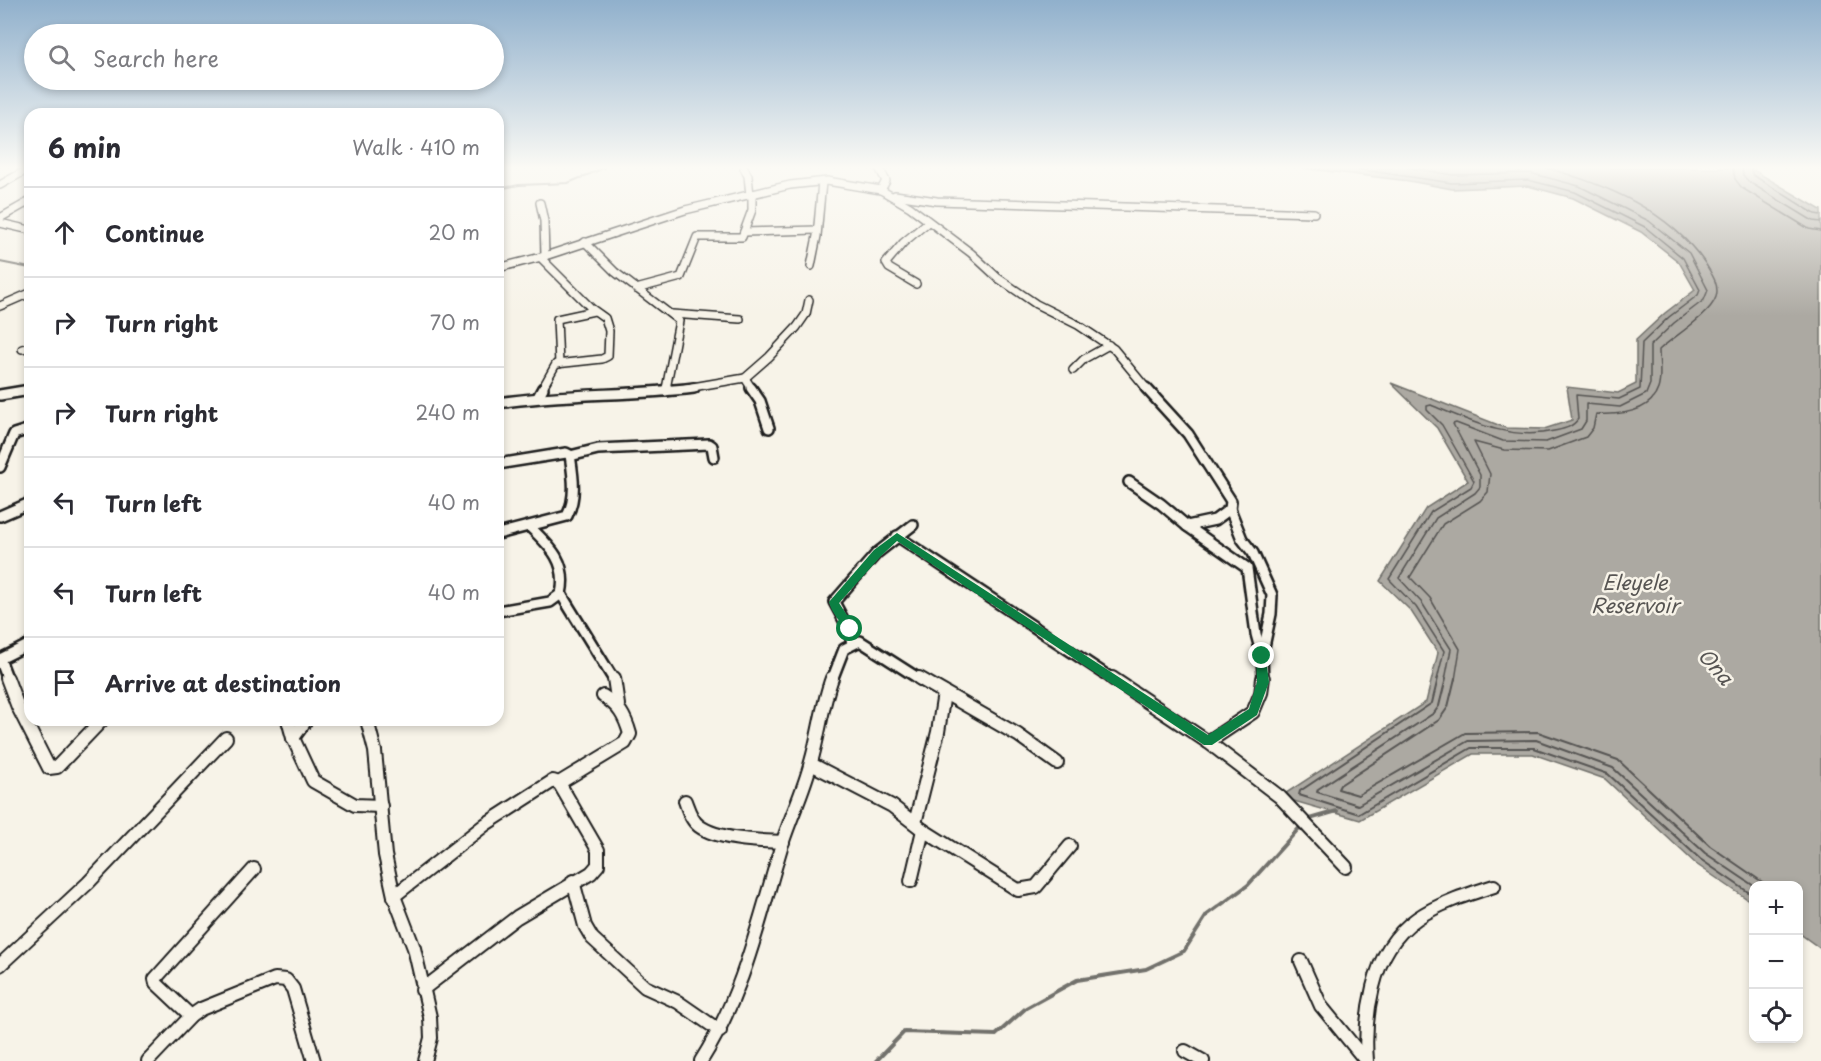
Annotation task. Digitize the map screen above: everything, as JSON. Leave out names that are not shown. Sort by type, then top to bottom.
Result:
[{"type":"street","points":[[538,397],[554,366],[602,359],[608,356],[608,322],[594,311],[543,257],[543,218]]},
{"type":"street","points":[[504,267],[543,257],[662,218]]},
{"type":"street","points":[[636,289],[681,278],[697,237],[739,238],[749,218]]},
{"type":"street","points":[[811,266],[818,218]]},
{"type":"street","points":[[923,218],[971,253],[998,278],[1036,304],[1078,325],[1119,354],[1168,414],[1188,434],[1231,501],[1230,509],[1242,539],[1253,553],[1272,595],[1271,614],[1262,656],[1263,682],[1253,712],[1208,742]]},
{"type":"street","points":[[916,284],[889,268],[886,263],[903,243],[928,222]]},
{"type":"street","points":[[0,223],[24,229]]},
{"type":"street","points":[[744,232],[817,230]]},
{"type":"street","points":[[585,242],[636,289],[672,314],[680,324],[666,391]]},
{"type":"street","points":[[0,306],[24,296]]},
{"type":"street","points":[[504,402],[538,397],[603,396],[666,391],[745,378],[769,357],[797,327],[806,314],[809,300]]},
{"type":"street","points":[[559,364],[557,319],[594,311]]},
{"type":"street","points":[[672,314],[740,319]]},
{"type":"street","points":[[1073,370],[1084,359],[1109,345]]},
{"type":"street","points":[[745,378],[760,401],[769,428]]},
{"type":"street","points":[[0,395],[24,391]]},
{"type":"street","points":[[0,467],[14,434],[24,431]]},
{"type":"street","points":[[504,463],[566,453],[570,456],[598,449],[709,444],[714,457]]},
{"type":"street","points":[[504,533],[561,519],[570,511],[572,477],[570,456]]},
{"type":"street","points":[[1130,482],[1247,568],[1257,643],[1262,656]]},
{"type":"street","points":[[0,516],[24,506]]},
{"type":"street","points":[[1187,526],[1215,520],[1230,509]]},
{"type":"street","points":[[852,644],[850,629],[845,617],[836,610],[834,602],[877,553],[913,525]]},
{"type":"street","points":[[504,609],[550,602],[561,594],[564,585],[559,556],[530,527]]},
{"type":"street","points":[[897,536],[1208,742],[1280,797],[1346,867]]},
{"type":"street","points":[[561,594],[614,676],[618,705]]},
{"type":"street","points":[[700,1061],[720,1031],[735,999],[783,843],[811,764],[830,684],[844,649],[860,641],[944,693],[994,719],[1034,744],[1057,763]]},
{"type":"street","points":[[24,647],[0,659],[24,719]]},
{"type":"street","points":[[911,881],[944,693]]},
{"type":"street","points":[[559,783],[629,738],[624,714],[618,705],[603,696]]},
{"type":"street","points":[[28,726],[49,768],[57,766],[96,726]]},
{"type":"street","points":[[290,726],[313,781],[350,802],[381,806]]},
{"type":"street","points":[[293,738],[302,726]]},
{"type":"street","points":[[369,726],[375,751],[385,855],[394,896],[414,948],[430,1017],[432,1038],[425,1061]]},
{"type":"street","points":[[0,965],[38,933],[114,857],[226,738]]},
{"type":"street","points":[[811,764],[892,806],[1018,890],[1036,888],[1070,846]]},
{"type":"street","points":[[394,896],[486,824],[554,781],[559,783],[598,849],[598,866],[591,873],[573,881],[517,917],[422,990]]},
{"type":"street","points":[[686,801],[693,820],[700,827],[747,839],[783,843]]},
{"type":"street","points":[[191,1016],[156,983],[157,974],[254,869]]},
{"type":"street","points":[[573,881],[585,926],[592,938],[645,987],[678,1002],[720,1031]]},
{"type":"street","points":[[1366,1061],[1365,1041],[1368,1012],[1376,975],[1387,948],[1405,929],[1433,909],[1494,886]]},
{"type":"street","points":[[1301,961],[1321,1006],[1366,1061]]},
{"type":"street","points":[[148,1061],[191,1016],[201,1009],[275,979],[286,980],[293,989],[314,1061]]},
{"type":"street","points":[[1185,1051],[1203,1061]]},
{"type":"water","name":"Eleyele Reservoir","points":[[1612,218],[1821,218],[1821,949],[1803,936],[1803,881],[1749,881],[1749,900],[1696,864],[1605,779],[1533,754],[1473,754],[1360,820],[1280,797],[1426,702],[1438,653],[1411,611],[1380,581],[1426,508],[1468,481],[1437,428],[1391,383],[1506,428],[1544,429],[1572,420],[1567,387],[1618,393],[1636,384],[1636,340],[1665,313],[1695,290],[1679,262],[1641,232]]},
{"type":"waterway","points":[[0,262],[24,267]]},
{"type":"waterway","points":[[1306,820],[1337,811]]},
{"type":"waterway","points":[[876,1061],[904,1032],[996,1035],[1026,1008],[1077,980],[1146,969],[1184,951],[1207,915],[1248,885],[1302,825]]},
{"type":"route","points":[[850,629],[845,617],[836,610],[834,602],[854,582],[877,553],[897,536],[1208,742],[1253,712],[1263,682],[1262,656]]},
{"type":"water label","name":"Ona","points":[[1716,666]]}]
